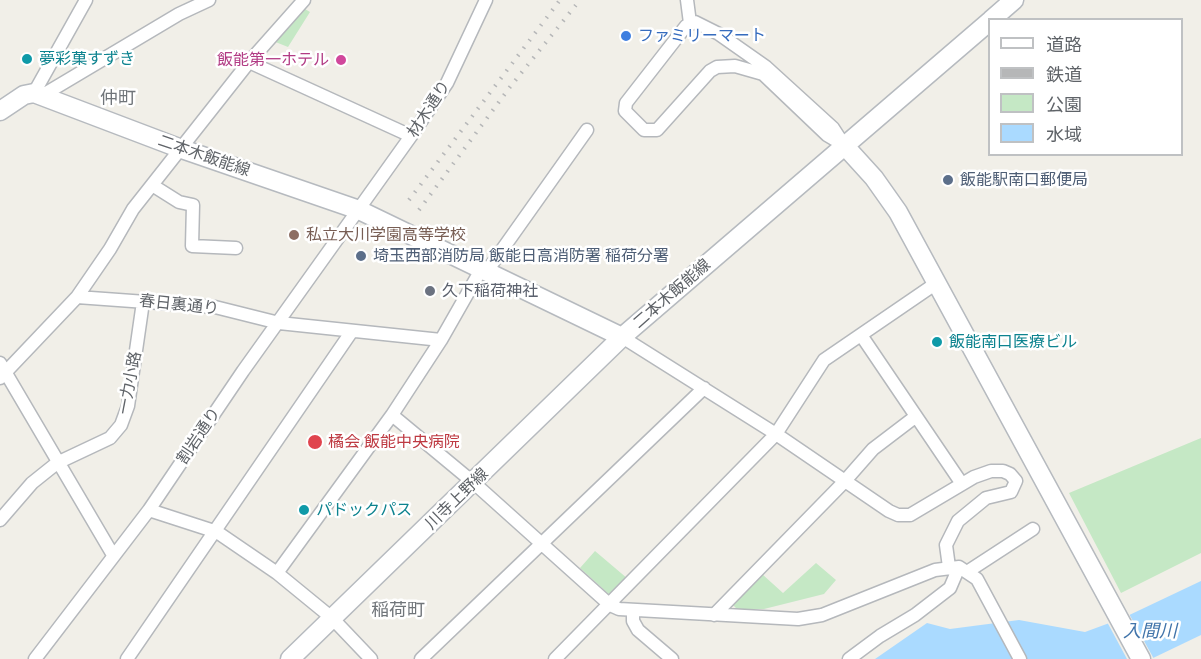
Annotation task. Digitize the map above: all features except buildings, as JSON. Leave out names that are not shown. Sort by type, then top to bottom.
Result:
[{"type":"main road","name":"二本木飯能線","points":[[992,18],[1014,0]]},
{"type":"main road","name":"二本木飯能線","points":[[38,94],[179,148],[359,210],[622,337],[988,22]]},
{"type":"main road","points":[[0,111],[24,95],[38,94]]},
{"type":"main road","points":[[844,145],[874,178],[898,212],[1141,659]]},
{"type":"main road","name":"川寺上野線","points":[[290,659],[622,337]]},
{"type":"street","points":[[38,94],[86,0]]},
{"type":"street","points":[[38,94],[179,14],[209,0]]},
{"type":"street","points":[[113,555],[2,371],[77,297],[110,249],[133,209],[179,148],[249,62],[304,0]]},
{"type":"street","name":"材木通り","points":[[359,210],[447,83],[486,0]]},
{"type":"street","points":[[687,0],[690,23],[626,103],[625,111],[644,130],[651,132],[657,130],[710,70],[717,67],[735,66],[762,74],[827,135],[844,145]]},
{"type":"street","points":[[690,23],[702,24],[750,54],[833,128],[844,145]]},
{"type":"street","points":[[249,62],[411,136]]},
{"type":"street","points":[[277,573],[392,415],[485,269],[587,130]]},
{"type":"street","points":[[152,185],[179,202],[193,205],[192,246],[237,248]]},
{"type":"street","name":"割岩通り","points":[[35,659],[148,510],[359,210]]},
{"type":"street","points":[[555,659],[776,434],[824,360],[938,282]]},
{"type":"street","name":"春日裏通り","points":[[77,297],[216,307],[279,323],[441,340]]},
{"type":"street","name":"一力小路","points":[[0,519],[32,483],[57,463],[110,438],[121,425],[128,406],[143,302]]},
{"type":"street","points":[[127,659],[217,532],[352,331]]},
{"type":"street","points":[[861,335],[962,484]]},
{"type":"street","points":[[622,337],[776,434],[844,482],[898,515],[910,514],[962,484],[991,471],[1003,471],[1016,481],[1011,492],[986,498],[958,521],[946,545],[1020,659]]},
{"type":"street","points":[[422,659],[704,388]]},
{"type":"street","points":[[392,415],[474,483],[610,605],[633,612],[798,619],[822,615],[935,570],[963,572]]},
{"type":"street","points":[[714,615],[844,482],[873,449],[915,417]]},
{"type":"street","points":[[148,510],[217,532],[277,573],[332,618],[371,659]]},
{"type":"street","points":[[849,659],[880,636],[915,615],[950,588],[963,572],[1032,529]]},
{"type":"street","points":[[633,612],[633,621],[638,630],[672,659]]},
{"type":"green space","points":[[300,6],[310,12],[288,47],[268,39]]},
{"type":"green space","points":[[1201,438],[1201,553],[1121,593],[1069,493]]},
{"type":"green space","points":[[595,551],[628,579],[612,597],[580,568]]},
{"type":"green space","points":[[816,563],[836,580],[824,594],[764,609],[737,609],[730,602],[762,574],[783,593]]},
{"type":"water","name":"入間川","points":[[1201,581],[1201,635],[1151,659],[875,659],[927,623],[950,629],[1019,620],[1085,632],[1123,618]]},
{"type":"pier","points":[[1128,612],[1154,659],[1127,659],[1106,620]]},
{"type":"railway","points":[[409,200],[560,0]]},
{"type":"railway","points":[[419,210],[510,87],[580,0]]},
{"type":"place","name":"ファミリーマート","points":[[626,36]]},
{"type":"place","name":"夢彩菓すずき","points":[[27,59]]},
{"type":"place","name":"飯能第一ホテル","points":[[341,60]]},
{"type":"place","name":"飯能駅南口郵便局","points":[[948,180]]},
{"type":"place","name":"私立大川学園高等学校","points":[[294,235]]},
{"type":"place","name":"埼玉西部消防局 飯能日高消防署 稲荷分署","points":[[361,256]]},
{"type":"place","name":"久下稲荷神社","points":[[430,291]]},
{"type":"place","name":"飯能南口医療ビル","points":[[937,342]]},
{"type":"place","name":"橘会 飯能中央病院","points":[[315,442]]},
{"type":"place","name":"パドックパス","points":[[304,510]]},
{"type":"district","name":"仲町","points":[[118,99]]},
{"type":"district","name":"稲荷町","points":[[398,611]]}]
